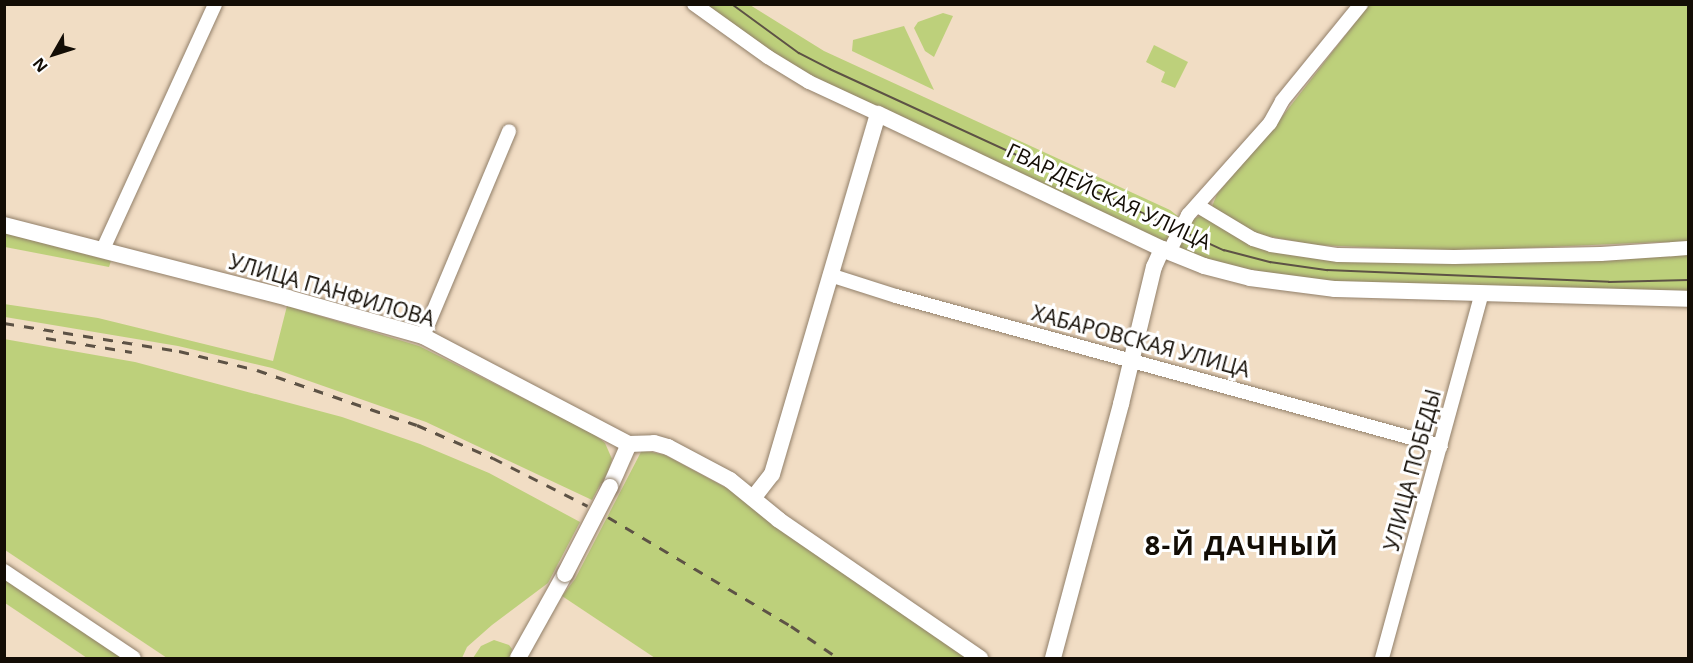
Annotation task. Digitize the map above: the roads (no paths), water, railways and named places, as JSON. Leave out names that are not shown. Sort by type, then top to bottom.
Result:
[{"type":"main road","name":"ГВАРДЕЙСКАЯ УЛИЦА","points":[[878,114],[1165,250],[1204,266],[1271,281],[1335,290],[1689,299]]},
{"type":"main road","points":[[754,497],[772,474],[878,114]]},
{"type":"main road","name":"УЛИЦА ПАНФИЛОВА","points":[[4,225],[103,249],[423,336],[629,444]]},
{"type":"main road","points":[[1053,658],[1154,267],[1165,250]]},
{"type":"main road","points":[[518,658],[565,574],[610,487],[629,444],[654,443],[668,447],[730,480],[754,497],[779,520],[980,658]]},
{"type":"street","points":[[103,249],[215,4]]},
{"type":"street","name":"ГВАРДЕЙСКАЯ УЛИЦА","points":[[694,4],[768,57],[809,82],[878,114]]},
{"type":"street","points":[[1165,250],[1188,215],[1270,123],[1282,101],[1361,4]]},
{"type":"street","points":[[423,336],[509,131]]},
{"type":"street","points":[[1198,206],[1253,239],[1338,255],[1466,257],[1601,254],[1689,248]]},
{"type":"street","name":"ХАБАРОВСКАЯ УЛИЦА","points":[[830,275],[896,296],[1132,359],[1441,446]]},
{"type":"street","name":"УЛИЦА ПОБЕДЫ","points":[[1382,658],[1482,293]]},
{"type":"street","points":[[4,571],[134,658]]},
{"type":"tram line","points":[[732,4],[799,53],[830,69],[1224,250],[1270,262],[1327,270],[1609,282],[1688,280]]},
{"type":"railway","points":[[4,323],[179,351],[257,370],[417,425],[493,458],[588,506]]},
{"type":"railway","points":[[46,338],[132,352]]},
{"type":"railway","points":[[608,517],[791,626],[838,658]]},
{"type":"district","name":"8-Й ДАЧНЫЙ","points":[[1242,545]]}]
